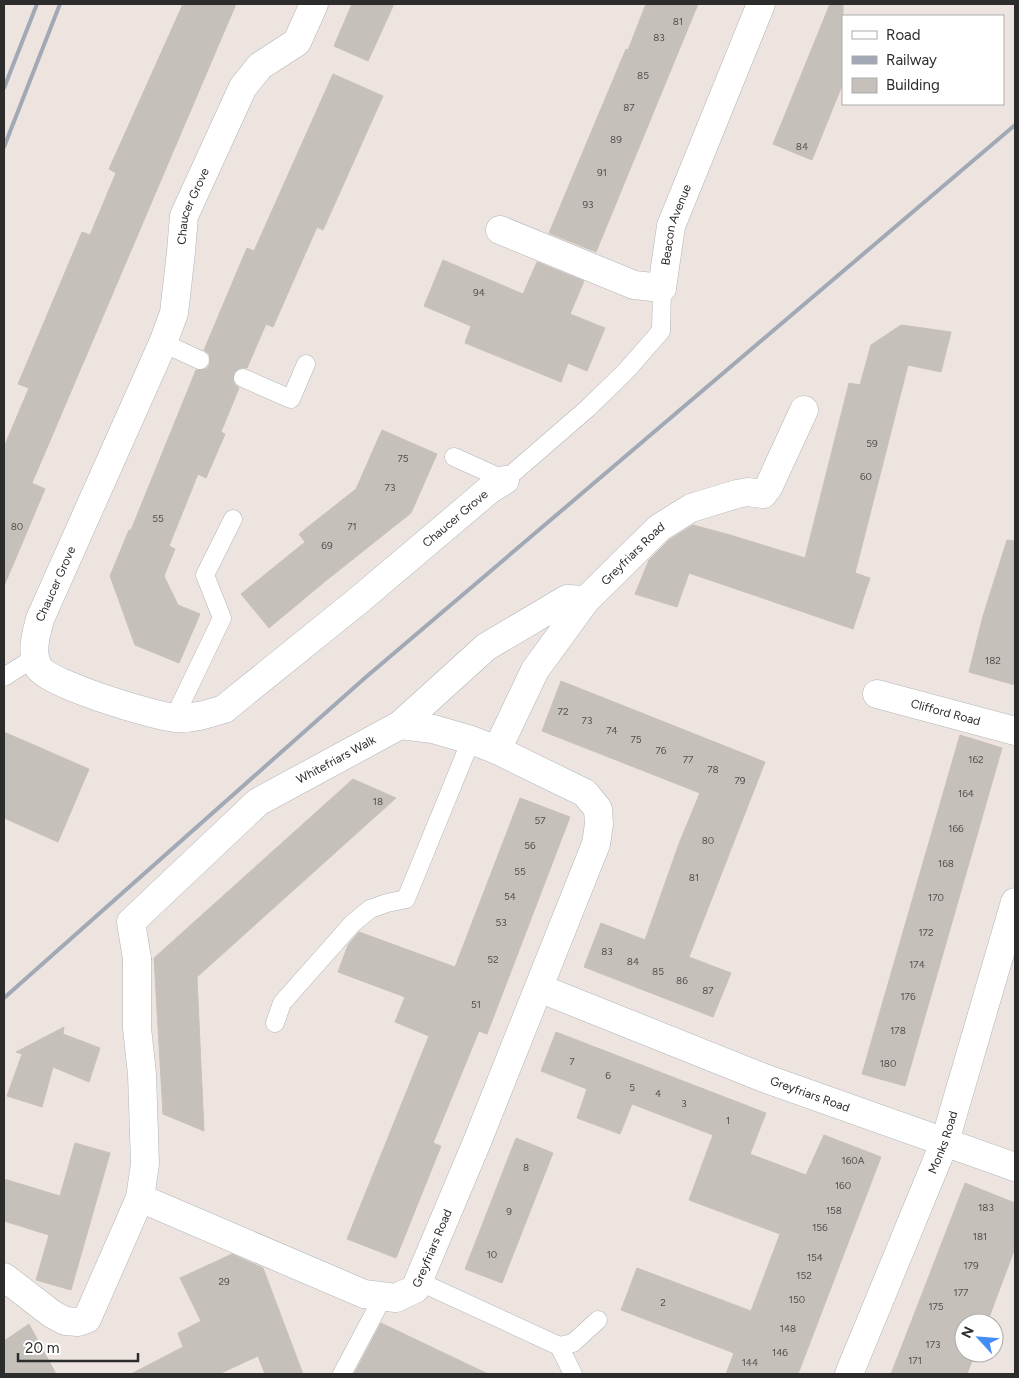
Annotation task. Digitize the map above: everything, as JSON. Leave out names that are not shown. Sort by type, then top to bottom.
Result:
[{"type":"street","name":"Chaucer Grove","points":[[314,4],[297,42],[260,66],[244,87],[184,216],[182,252],[174,312],[163,343],[40,619],[35,639],[34,658],[45,675],[88,694],[174,718],[192,717],[224,709],[359,600],[490,490],[505,480]]},
{"type":"street","name":"Beacon Avenue","points":[[662,288],[672,226],[761,4]]},
{"type":"street","points":[[500,230],[634,285],[662,288]]},
{"type":"street","name":"Greyfriars Road","points":[[497,750],[535,670],[586,600],[659,528],[691,508],[736,494],[748,492],[763,494],[769,486],[804,410]]},
{"type":"street","name":"Whitefriars Walk","points":[[140,1198],[145,1164],[142,1074],[137,1028],[138,959],[131,922],[258,802],[400,724],[486,647],[567,599],[586,600]]},
{"type":"street","name":"Clifford Road","points":[[877,694],[1015,731]]},
{"type":"street","name":"Greyfriars Road","points":[[140,1198],[364,1294],[396,1298],[415,1289],[478,1142],[596,844],[599,824],[598,809],[586,793],[497,750],[471,740],[433,729],[400,724]]},
{"type":"street","name":"Monks Road","points":[[848,1374],[944,1141],[1015,902]]},
{"type":"street","name":"Greyfriars Road","points":[[539,988],[764,1078],[1015,1167]]},
{"type":"street","points":[[4,1277],[52,1314],[65,1321],[78,1322],[87,1319],[140,1198]]},
{"type":"lane","points":[[454,457],[505,480],[588,408],[626,372],[661,331],[662,288]]},
{"type":"lane","points":[[163,343],[200,360]]},
{"type":"lane","points":[[243,378],[291,399],[306,364]]},
{"type":"lane","points":[[174,718],[222,618],[205,575],[233,519]]},
{"type":"lane","points":[[4,677],[34,658]]},
{"type":"lane","points":[[274,1023],[282,1003],[352,924],[370,909],[406,899],[471,740]]},
{"type":"lane","points":[[418,1281],[559,1346],[573,1343],[598,1320]]},
{"type":"lane","points":[[342,1374],[383,1297]]},
{"type":"lane","points":[[559,1346],[573,1374]]},
{"type":"building","points":[[183,4],[236,4],[32,483],[45,489],[4,586],[4,447],[29,388],[18,384],[82,232],[90,235],[116,173],[109,169]]},
{"type":"building","points":[[352,4],[394,4],[368,61],[334,46]]},
{"type":"building","points":[[646,4],[698,4],[596,252],[549,233]]},
{"type":"building","points":[[830,4],[843,4],[842,85],[812,160],[773,144]]},
{"type":"building","points":[[333,74],[383,96],[323,230],[317,227],[273,327],[266,324],[247,368],[241,368],[234,373],[233,380],[239,388],[221,432],[225,434],[206,478],[198,474],[169,546],[175,549],[164,576],[178,605],[200,614],[179,663],[135,645],[110,576],[129,530],[131,530],[196,370],[206,369],[210,364],[209,354],[204,350],[247,248],[254,251]]},
{"type":"building","points":[[443,260],[523,294],[537,262],[584,281],[570,314],[605,328],[587,371],[568,363],[561,382],[465,343],[471,326],[424,306]]},
{"type":"building","points":[[901,325],[951,332],[941,372],[908,365],[855,573],[870,578],[853,629],[689,573],[677,607],[635,594],[649,560],[669,540],[693,525],[805,558],[849,383],[860,385],[871,345]]},
{"type":"building","points":[[382,430],[437,454],[411,513],[269,628],[241,594],[305,542],[299,534],[356,489]]},
{"type":"building","points":[[1007,540],[1015,541],[1015,685],[969,672],[983,616]]},
{"type":"building","points":[[561,681],[765,762],[689,957],[731,973],[713,1017],[584,967],[601,923],[645,940],[680,841],[700,793],[542,731]]},
{"type":"building","points":[[4,732],[89,769],[58,842],[4,818]]},
{"type":"building","points":[[960,735],[1002,748],[905,1086],[862,1074]]},
{"type":"building","points":[[353,779],[396,798],[197,977],[204,1131],[163,1114],[154,958]]},
{"type":"building","points":[[520,798],[570,817],[487,1034],[479,1031],[433,1143],[441,1146],[396,1258],[347,1239],[429,1036],[395,1022],[405,997],[338,972],[348,945],[359,932],[455,967]]},
{"type":"building","points":[[64,1027],[63,1034],[100,1048],[89,1082],[53,1067],[42,1107],[7,1096],[22,1054],[16,1052]]},
{"type":"building","points":[[556,1032],[766,1113],[750,1154],[806,1175],[824,1135],[881,1157],[798,1374],[726,1374],[734,1353],[621,1310],[637,1268],[751,1311],[780,1234],[689,1200],[713,1135],[632,1104],[620,1134],[577,1118],[587,1089],[541,1071]]},
{"type":"building","points":[[516,1138],[553,1153],[502,1283],[465,1269]]},
{"type":"building","points":[[75,1143],[110,1153],[71,1290],[36,1280],[49,1235],[4,1221],[4,1179],[60,1196]]},
{"type":"building","points":[[965,1183],[1015,1203],[1015,1248],[991,1313],[954,1313],[954,1363],[971,1363],[967,1374],[891,1374]]},
{"type":"building","points":[[232,1254],[263,1268],[303,1374],[265,1374],[258,1356],[219,1374],[131,1374],[183,1347],[178,1333],[201,1321],[180,1278]]},
{"type":"building","points":[[381,1323],[488,1374],[354,1374]]},
{"type":"building","points":[[29,1324],[56,1374],[4,1374],[4,1341]]},
{"type":"railway","points":[[4,88],[37,4]]},
{"type":"railway","points":[[4,147],[60,4]]},
{"type":"railway","points":[[4,998],[366,677],[1015,125]]}]
